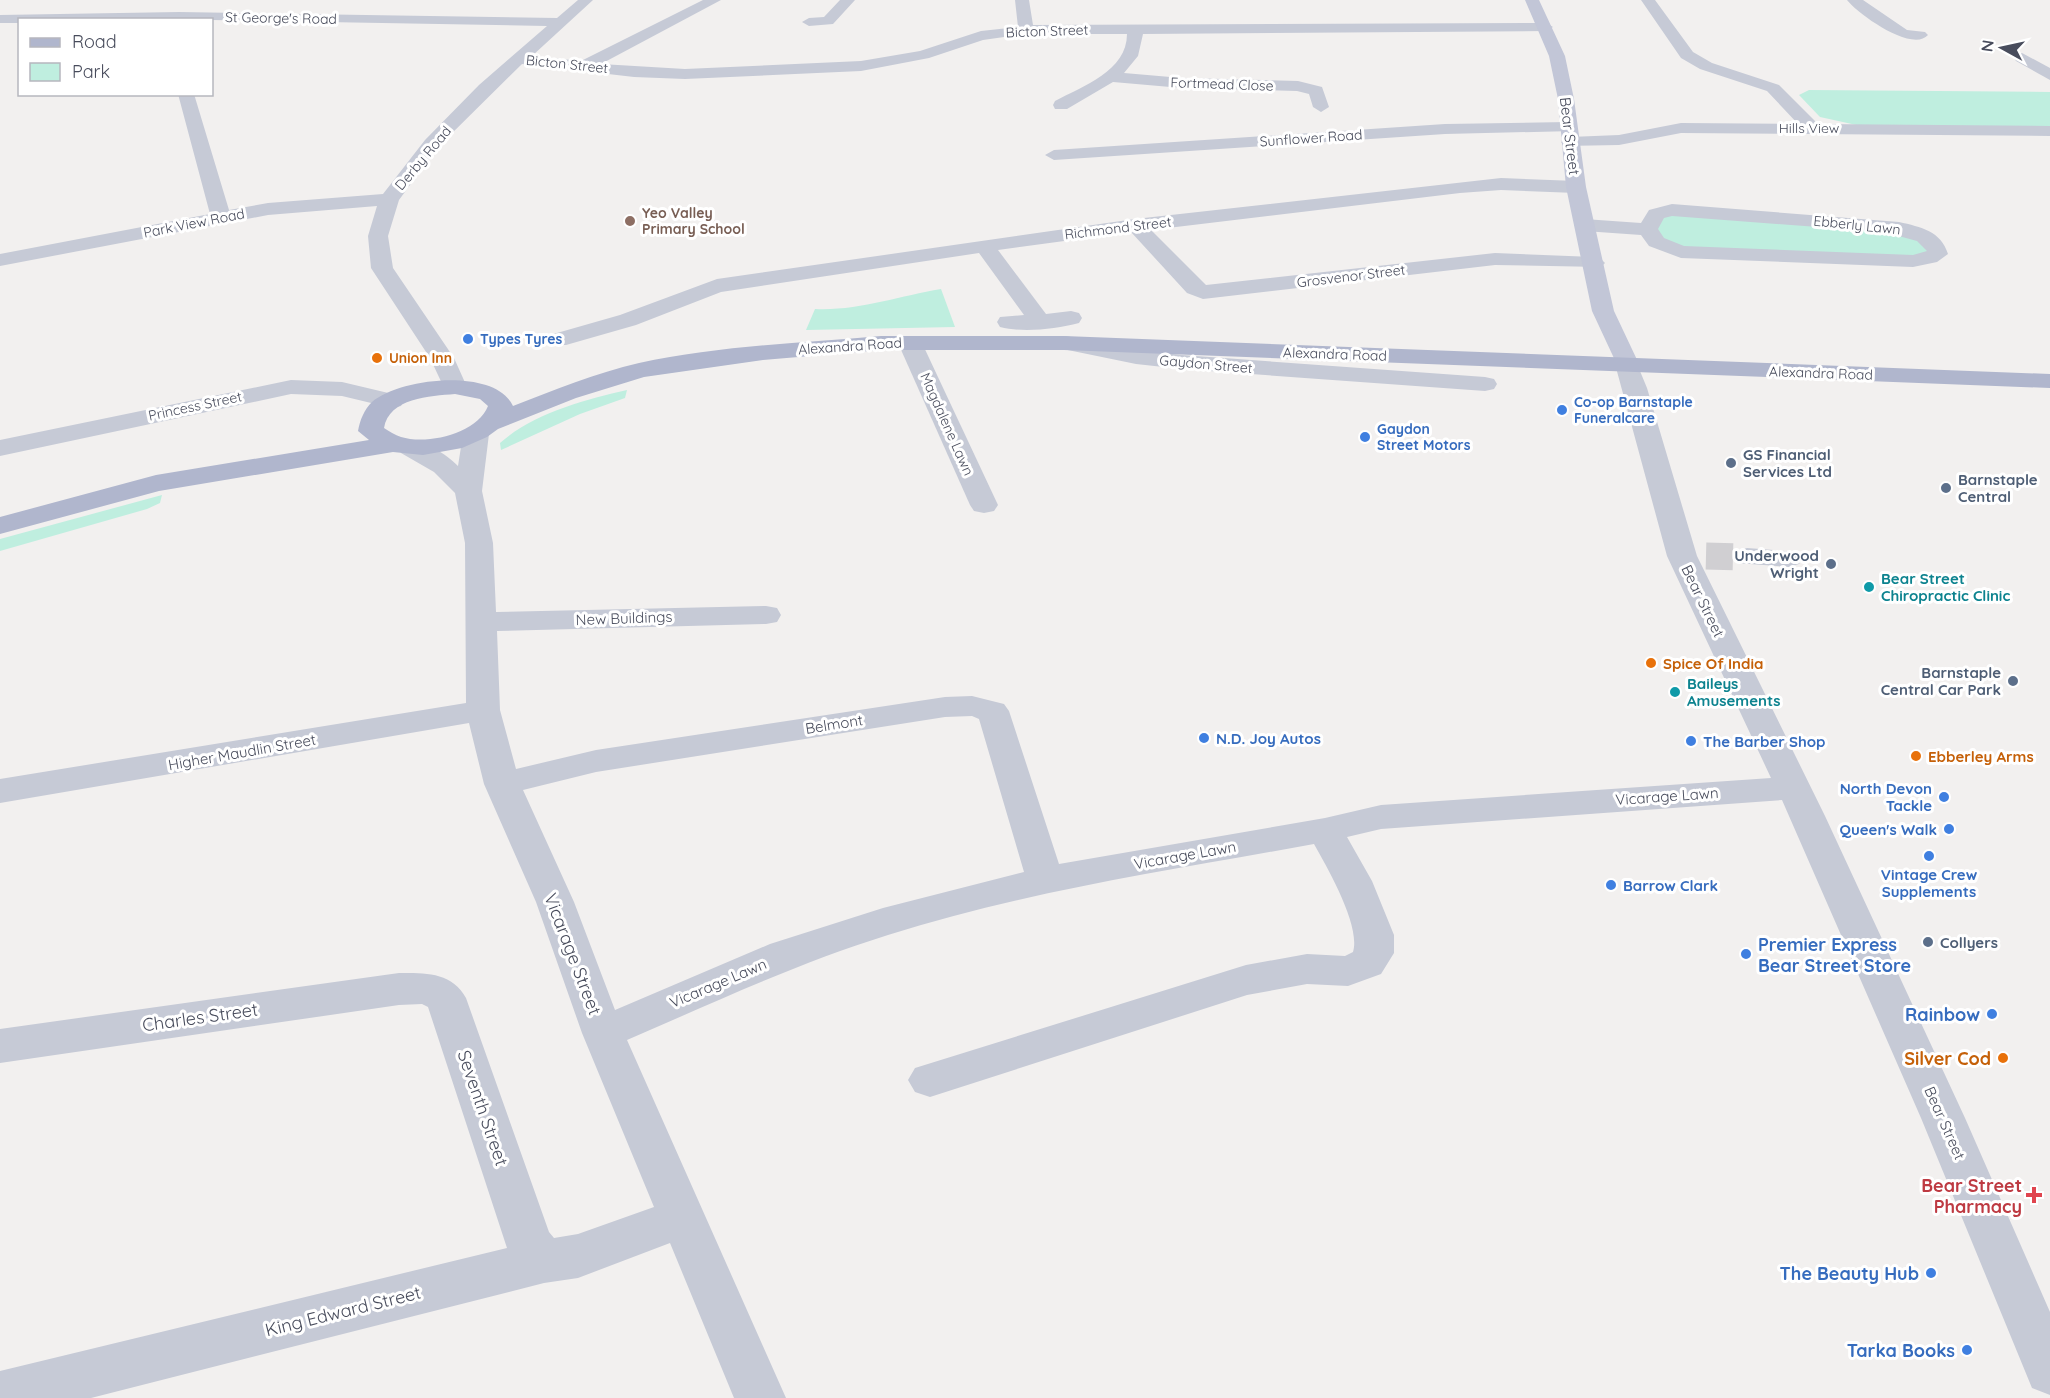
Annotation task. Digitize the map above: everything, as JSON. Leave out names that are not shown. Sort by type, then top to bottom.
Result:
[{"type":"main road","name":"Alexandra Road","points":[[392,401],[422,391],[454,387],[488,392],[599,374],[622,374],[687,362],[774,352],[910,343],[1064,343]]},
{"type":"main road","name":"Alexandra Road","points":[[1353,365],[1628,364],[2050,381]]},
{"type":"main road","name":"Alexandra Road","points":[[230,470],[402,446],[456,442],[485,428],[622,374]]},
{"type":"main road","points":[[485,428],[501,413],[501,405],[488,392]]},
{"type":"main road","points":[[392,401],[374,414],[370,421],[371,431],[379,439],[402,446]]},
{"type":"main road","points":[[0,526],[156,483],[230,470],[370,421]]},
{"type":"street","points":[[108,16],[136,0]]},
{"type":"street","points":[[252,17],[276,0]]},
{"type":"street","name":"Derby Road","points":[[454,387],[442,358],[382,268],[378,236],[389,199],[431,144],[518,59],[586,0]]},
{"type":"street","points":[[586,65],[714,0]]},
{"type":"street","points":[[808,22],[828,21],[848,0]]},
{"type":"street","points":[[1022,0],[1026,30]]},
{"type":"street","name":"Bear Street","points":[[1532,0],[1546,27],[1559,66],[1576,187],[1603,310],[1628,364],[1640,397],[1668,514],[1694,556],[1792,788],[1943,1118],[2050,1371]]},
{"type":"street","points":[[1648,0],[1687,55],[1706,66],[1773,88],[1813,129]]},
{"type":"street","points":[[1854,0],[1903,34]]},
{"type":"street","points":[[463,20],[474,7]]},
{"type":"street","points":[[213,24],[227,17]]},
{"type":"street","name":"St George's Road","points":[[36,18],[252,17],[561,22]]},
{"type":"street","name":"St George's Road","points":[[0,19],[18,18]]},
{"type":"street","name":"Bicton Street","points":[[518,59],[634,72],[685,74],[861,66],[923,55],[981,36],[1026,30],[1546,27]]},
{"type":"street","points":[[1042,103],[1067,107],[1110,77],[1133,52],[1137,40],[1135,30]]},
{"type":"street","points":[[1886,34],[1920,35]]},
{"type":"street","points":[[2022,58],[2050,75]]},
{"type":"street","name":"Fortmead Close","points":[[1110,77],[1182,83],[1298,86],[1316,91],[1321,108]]},
{"type":"street","points":[[187,96],[221,218]]},
{"type":"street","name":"Hills View","points":[[1569,135],[1619,140],[1672,128],[2050,131]]},
{"type":"street","name":"Sunflower Road","points":[[1054,155],[1445,129],[1569,135]]},
{"type":"street","name":"Richmond Street","points":[[558,340],[628,320],[717,286],[1135,225],[1460,186],[1501,184],[1576,187]]},
{"type":"street","name":"Park View Road","points":[[0,260],[221,218],[298,206],[389,199]]},
{"type":"street","name":"Ebberly Lawn","points":[[1672,210],[1884,226],[1920,235],[1935,245],[1938,254],[1913,261],[1681,252],[1656,242],[1648,229],[1656,214],[1672,210]]},
{"type":"street","name":"Grosvenor Street","points":[[1135,225],[1195,288],[1203,292],[1495,259],[1594,263]]},
{"type":"street","points":[[1584,225],[1648,229]]},
{"type":"street","points":[[985,247],[1040,322]]},
{"type":"street","points":[[1008,322],[1040,322],[1071,318]]},
{"type":"street","name":"Magdalene Lawn","points":[[910,343],[984,505]]},
{"type":"street","name":"Gaydon Street","points":[[1064,343],[1136,357],[1353,365],[1485,384]]},
{"type":"street","name":"Princess Street","points":[[0,448],[291,387],[342,389],[392,401]]},
{"type":"street","name":"Vicarage Street","points":[[485,428],[468,491],[479,543],[483,710],[501,784],[555,902],[603,1033],[760,1398]]},
{"type":"street","points":[[402,446],[444,466],[468,491]]},
{"type":"street","points":[[1747,557],[1789,558]]},
{"type":"street","name":"New Buildings","points":[[482,622],[766,615]]},
{"type":"street","name":"Belmont","points":[[501,784],[596,761],[945,707],[982,708],[992,711],[996,719],[1045,879]]},
{"type":"street","name":"Higher Maudlin Street","points":[[0,790],[102,776],[483,710]]},
{"type":"street","name":"Vicarage Lawn","points":[[603,1033],[784,955],[883,922],[1045,879],[1325,830],[1381,817],[1792,788]]},
{"type":"street","points":[[930,1080],[1246,980],[1307,969],[1348,970],[1367,963],[1374,953],[1374,935],[1353,881],[1325,830]]},
{"type":"street","name":"Seventh Street","points":[[399,989],[428,988],[445,998],[530,1244],[544,1261]]},
{"type":"street","name":"Charles Street","points":[[0,1046],[399,989]]},
{"type":"street","name":"King Edward Street","points":[[0,1396],[544,1261],[578,1256],[684,1217]]},
{"type":"green space","points":[[1809,90],[2050,92],[2050,127],[1861,126],[1820,117],[1799,95]]},
{"type":"green space","points":[[1656,214],[1909,231],[1935,256],[1671,250],[1651,222]]},
{"type":"green space","points":[[941,289],[955,327],[806,330],[815,309],[847,308]]},
{"type":"green space","points":[[627,390],[625,398],[580,414],[501,450],[500,443],[528,423],[577,403]]},
{"type":"green space","points":[[162,495],[160,503],[147,509],[0,551],[0,539]]},
{"type":"tunnel","points":[[1706,556],[1747,557]]},
{"type":"place","name":"Yeo Valley Primary School","points":[[630,221]]},
{"type":"place","name":"Types Tyres","points":[[468,339]]},
{"type":"place","name":"Union Inn","points":[[377,358]]},
{"type":"place","name":"Co-op Barnstaple Funeralcare","points":[[1562,410]]},
{"type":"place","name":"Gaydon Street Motors","points":[[1365,437]]},
{"type":"place","name":"GS Financial Services Ltd","points":[[1731,463]]},
{"type":"place","name":"Barnstaple Central","points":[[1946,488]]},
{"type":"place","name":"Underwood Wright","points":[[1831,564]]},
{"type":"place","name":"Bear Street Chiropractic Clinic","points":[[1869,587]]},
{"type":"place","name":"Spice Of India","points":[[1651,663]]},
{"type":"place","name":"Barnstaple Central Car Park","points":[[2013,681]]},
{"type":"place","name":"Baileys Amusements","points":[[1675,692]]},
{"type":"place","name":"N.D. Joy Autos","points":[[1204,738]]},
{"type":"place","name":"The Barber Shop","points":[[1691,741]]},
{"type":"place","name":"Ebberley Arms","points":[[1916,756]]},
{"type":"place","name":"North Devon Tackle","points":[[1944,797]]},
{"type":"place","name":"Queen's Walk","points":[[1949,829]]},
{"type":"place","name":"Vintage Crew Supplements","points":[[1929,856]]},
{"type":"place","name":"Barrow Clark","points":[[1611,885]]},
{"type":"place","name":"Collyers","points":[[1928,942]]},
{"type":"place","name":"Premier Express Bear Street Store","points":[[1746,954]]},
{"type":"place","name":"Rainbow","points":[[1992,1014]]},
{"type":"place","name":"Silver Cod","points":[[2003,1058]]},
{"type":"place","name":"Bear Street Pharmacy","points":[[2034,1195]]},
{"type":"place","name":"The Beauty Hub","points":[[1931,1273]]},
{"type":"place","name":"Tarka Books","points":[[1967,1350]]}]
